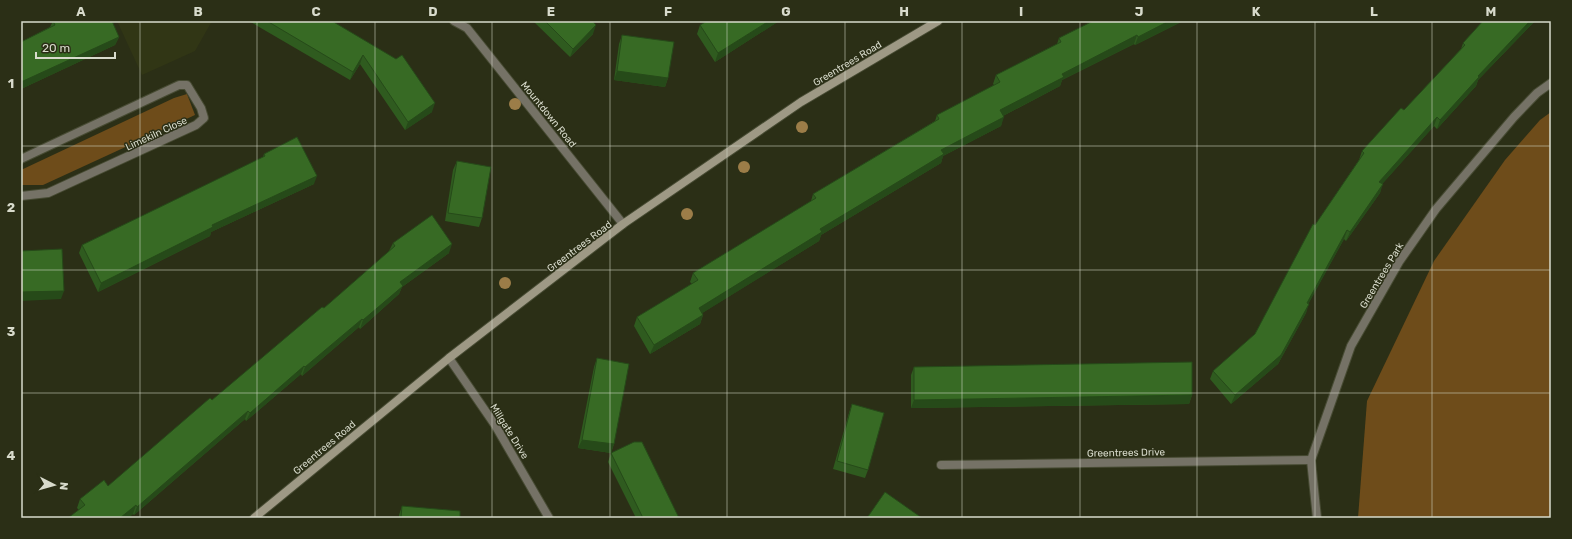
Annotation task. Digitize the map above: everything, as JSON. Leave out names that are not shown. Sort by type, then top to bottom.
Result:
[{"type":"main road","name":"Greentrees Road","points":[[254,518],[449,358],[624,224],[801,102],[938,21]]},
{"type":"street","name":"Mountdown Road","points":[[454,21],[467,28],[624,224]]},
{"type":"street","name":"Greentrees Park","points":[[1317,518],[1311,460],[1351,346],[1399,262],[1436,209],[1514,117],[1537,93],[1551,83]]},
{"type":"street","name":"Limekiln Close","points":[[21,159],[179,85],[187,85],[201,108],[204,118],[196,125],[48,193],[21,196]]},
{"type":"street","name":"Millgate Drive","points":[[449,358],[495,425],[549,518]]},
{"type":"street","name":"Greentrees Drive","points":[[940,465],[1311,460]]},
{"type":"shaded area","points":[[117,21],[212,21],[195,51],[142,75]]},
{"type":"shaded area","points":[[187,94],[195,115],[43,185],[21,185],[21,170],[174,98]]},
{"type":"shaded area","points":[[1551,112],[1551,518],[1358,518],[1367,401],[1434,261],[1505,160],[1540,120]]},
{"type":"building","points":[[53,21],[112,21],[119,37],[21,82],[21,42],[55,25]]},
{"type":"building","points":[[267,21],[332,21],[396,59],[402,55],[435,103],[408,122],[363,55],[353,72]]},
{"type":"building","points":[[545,21],[592,21],[596,25],[573,49]]},
{"type":"building","points":[[707,21],[769,21],[718,53],[700,25]]},
{"type":"building","points":[[1093,21],[1169,21],[1138,37],[1137,35],[1062,74],[1064,77],[1000,110],[1004,117],[941,150],[944,154],[820,229],[822,232],[699,308],[703,315],[654,345],[637,317],[698,280],[693,273],[816,198],[813,194],[939,119],[937,115],[1000,82],[996,75],[1061,42],[1059,38]]},
{"type":"building","points":[[1483,21],[1530,21],[1478,76],[1479,77],[1440,120],[1437,117],[1379,182],[1383,184],[1350,232],[1347,230],[1307,303],[1309,304],[1281,355],[1235,395],[1213,371],[1255,334],[1313,224],[1315,225],[1364,153],[1362,151],[1401,108],[1404,110],[1465,45],[1463,43]]},
{"type":"building","points":[[622,35],[674,42],[668,78],[617,71]]},
{"type":"building","points":[[297,137],[317,176],[212,225],[213,227],[101,283],[82,245],[265,156],[264,154]]},
{"type":"building","points":[[457,161],[491,167],[482,218],[448,213]]},
{"type":"building","points":[[432,215],[452,244],[400,282],[403,286],[363,320],[362,319],[305,367],[304,366],[250,413],[248,411],[137,507],[136,505],[120,518],[68,518],[85,505],[80,499],[104,480],[108,486],[210,398],[212,400],[322,307],[324,308],[395,246],[393,243]]},
{"type":"building","points":[[62,249],[64,291],[21,292],[21,251]]},
{"type":"building","points":[[597,358],[629,364],[614,444],[582,440]]},
{"type":"building","points":[[1192,362],[1192,395],[914,400],[914,367]]},
{"type":"building","points":[[852,404],[884,413],[868,470],[837,461]]},
{"type":"building","points":[[634,442],[642,442],[679,518],[643,518],[611,453]]},
{"type":"building","points":[[885,492],[922,518],[867,518]]},
{"type":"building","points":[[402,506],[460,511],[460,518],[401,518]]}]
